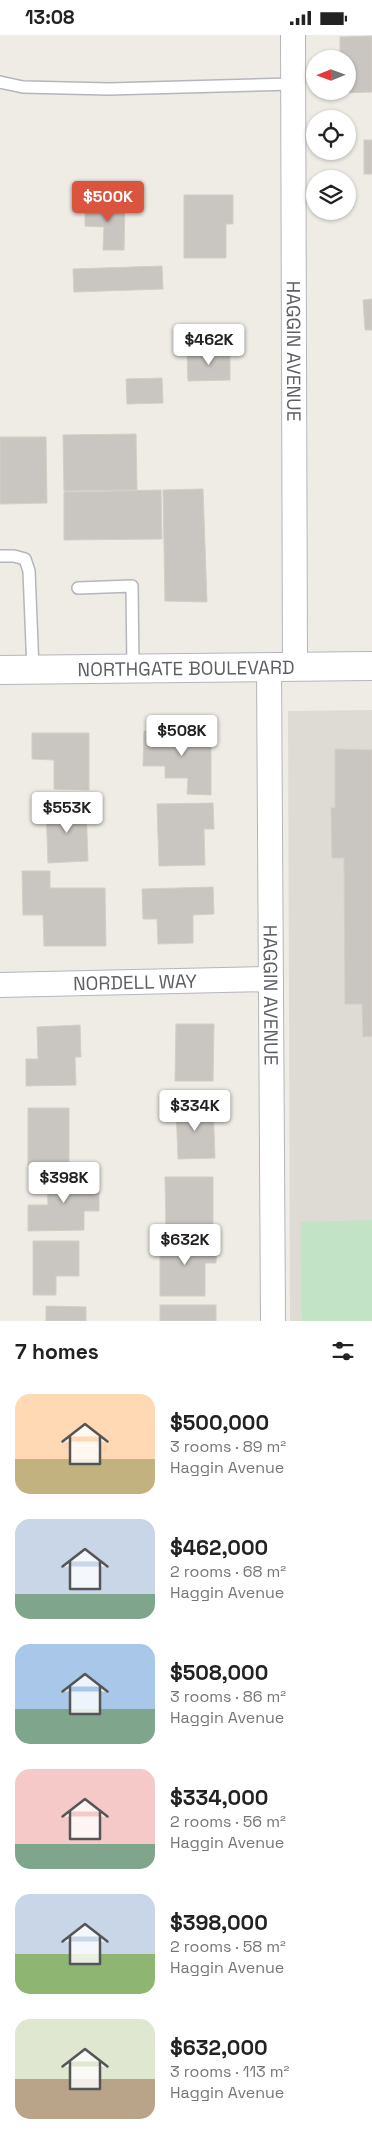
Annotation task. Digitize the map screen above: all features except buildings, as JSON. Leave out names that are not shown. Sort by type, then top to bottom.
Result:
[{"type":"main road","name":"NORTHGATE BOULEVARD","points":[[0,670],[372,666]]},
{"type":"street","name":"HAGGIN AVENUE","points":[[272,1321],[271,979],[282,667],[293,35]]},
{"type":"street","name":"NORDELL WAY","points":[[0,985],[271,979]]},
{"type":"lane","points":[[0,82],[23,87],[109,89],[293,84]]},
{"type":"lane","points":[[0,556],[14,556],[25,559],[29,571],[32,670]]},
{"type":"lane","points":[[78,588],[132,586],[133,669]]},
{"type":"shaded area","points":[[372,710],[372,1321],[290,1321],[288,711]]},
{"type":"green space","points":[[372,1220],[372,1321],[302,1321],[301,1222]]}]
